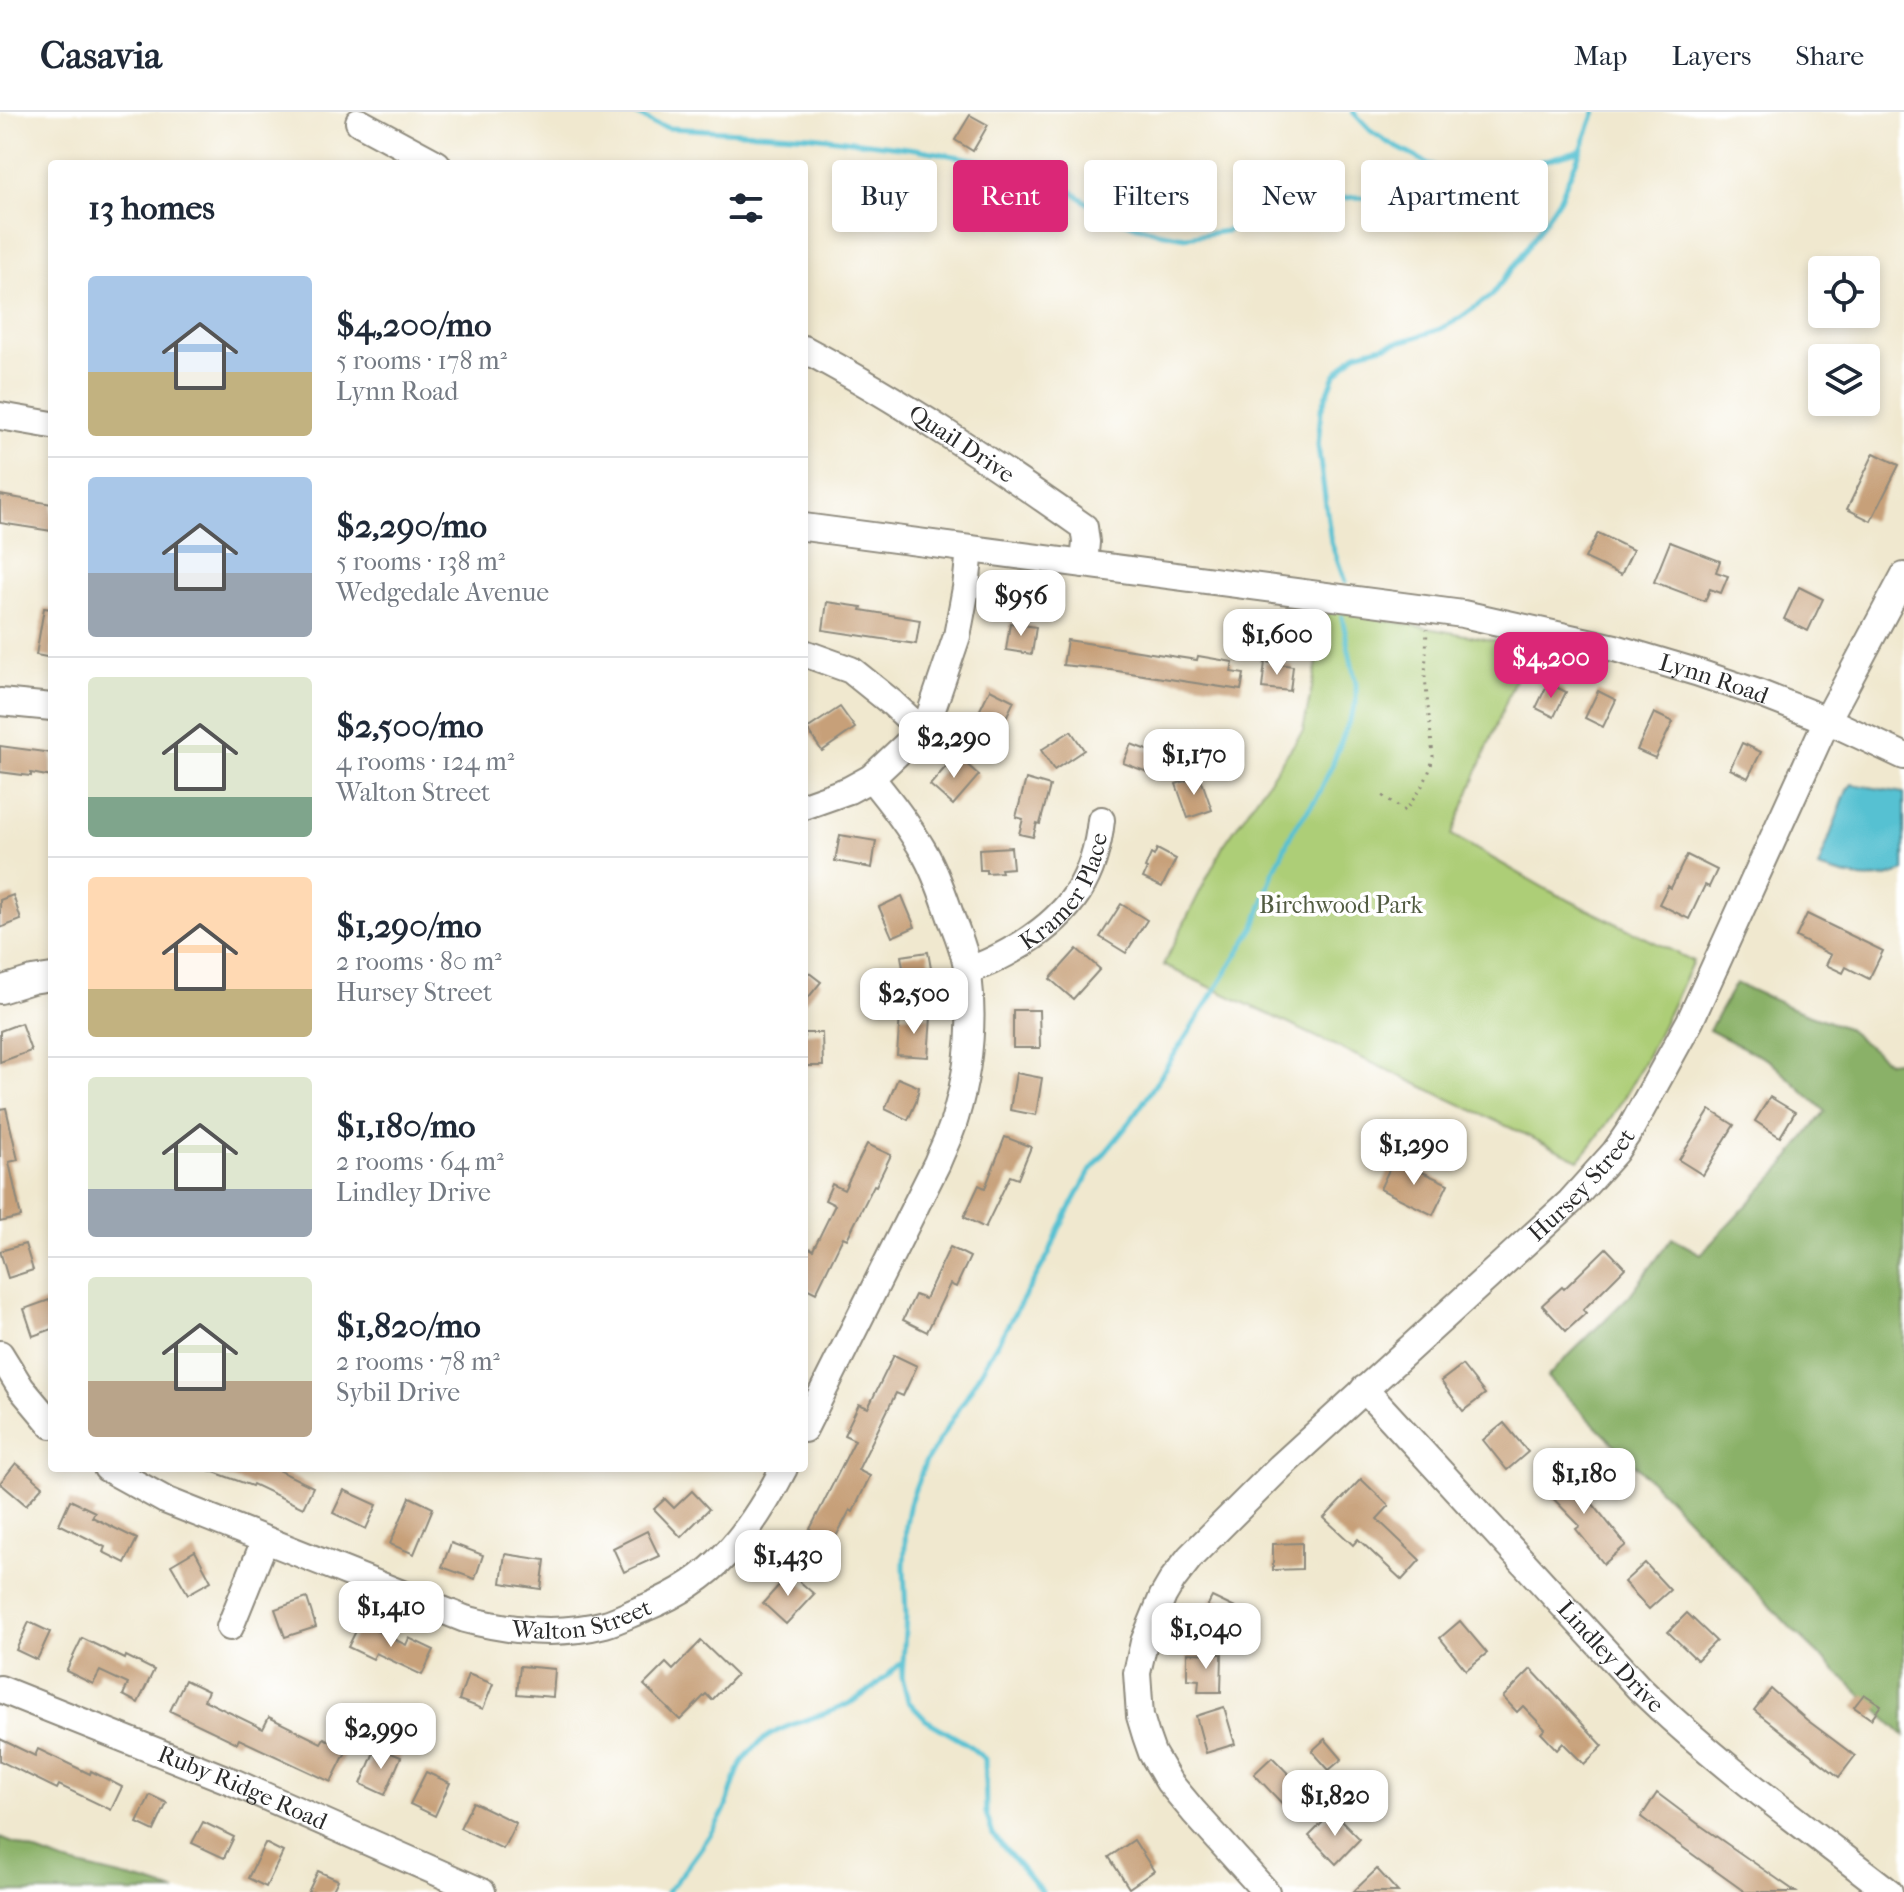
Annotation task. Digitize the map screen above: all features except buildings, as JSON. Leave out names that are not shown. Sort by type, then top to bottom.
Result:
[{"type":"street","points":[[359,122],[430,160]]},
{"type":"street","name":"Quail Drive","points":[[808,351],[899,402],[1084,527],[1084,564]]},
{"type":"street","points":[[0,416],[48,424]]},
{"type":"street","name":"Lynn Road","points":[[808,528],[1463,614],[1615,648],[1696,672],[1827,720],[1904,756]]},
{"type":"street","points":[[808,805],[849,790],[871,778],[921,730],[941,688],[957,636],[970,549]]},
{"type":"street","name":"Hursey Street","points":[[1266,1892],[1169,1782],[1152,1753],[1140,1716],[1137,1673],[1153,1618],[1173,1579],[1190,1557],[1280,1467],[1570,1202],[1601,1169],[1630,1130],[1690,1021],[1827,720],[1904,576]]},
{"type":"street","points":[[808,654],[851,670],[921,730]]},
{"type":"street","points":[[0,702],[48,707]]},
{"type":"street","points":[[808,1417],[920,1199],[954,1122],[970,1049],[971,1002],[963,949],[925,853],[871,778]]},
{"type":"street","name":"Kramer Place","points":[[968,970],[1021,945],[1068,908],[1093,860],[1101,820]]},
{"type":"street","points":[[0,990],[48,978]]},
{"type":"street","points":[[0,1354],[21,1388],[48,1420]]},
{"type":"street","name":"Lindley Drive","points":[[1364,1389],[1639,1688],[1677,1725],[1889,1892]]},
{"type":"street","name":"Walton Street","points":[[114,1472],[165,1500],[465,1619],[530,1630],[606,1624],[663,1601],[726,1555],[754,1521],[782,1472]]},
{"type":"street","points":[[230,1627],[265,1540]]},
{"type":"street","name":"Ruby Ridge Road","points":[[0,1689],[233,1782],[482,1892]]},
{"type":"path","points":[[1383,796],[1405,811],[1427,779],[1432,766],[1425,677],[1431,610]]},
{"type":"path","points":[[1426,690],[1433,690]]},
{"type":"green space","name":"Birchwood Park","points":[[1328,609],[1528,647],[1452,835],[1548,890],[1693,961],[1629,1089],[1579,1160],[1163,965],[1223,846],[1303,731]]},
{"type":"green space","points":[[1736,983],[1846,1028],[1888,1062],[1904,1060],[1904,1736],[1789,1626],[1671,1501],[1547,1377],[1629,1296],[1672,1238],[1701,1254],[1780,1170],[1825,1111],[1770,1061],[1709,1030]]},
{"type":"green space","points":[[0,1838],[63,1862],[176,1892],[0,1892]]},
{"type":"water","points":[[1852,784],[1904,793],[1904,871],[1871,879],[1818,868]]},
{"type":"waterway","points":[[633,112],[654,124],[669,128],[812,136],[916,149],[1011,166],[1063,185],[1097,210],[1118,220],[1186,237],[1226,231],[1271,209],[1292,203],[1356,197],[1430,201],[1446,198],[1539,162],[1581,150]]},
{"type":"waterway","points":[[1353,112],[1371,131],[1421,160]]},
{"type":"waterway","points":[[1345,582],[1331,542],[1318,446],[1321,410],[1335,375],[1356,353],[1440,329],[1491,296],[1560,198],[1595,112]]},
{"type":"waterway","points":[[1042,1892],[993,1835],[986,1813],[985,1759],[967,1744],[926,1720],[908,1701],[902,1677],[906,1616],[904,1566],[910,1502],[925,1463],[1049,1254],[1091,1170],[1145,1100],[1255,926],[1273,873],[1293,830],[1318,796],[1356,703],[1356,684],[1342,617]]},
{"type":"waterway","points":[[667,1892],[696,1856],[721,1817],[740,1766],[760,1742],[783,1729],[852,1702],[902,1662]]}]
